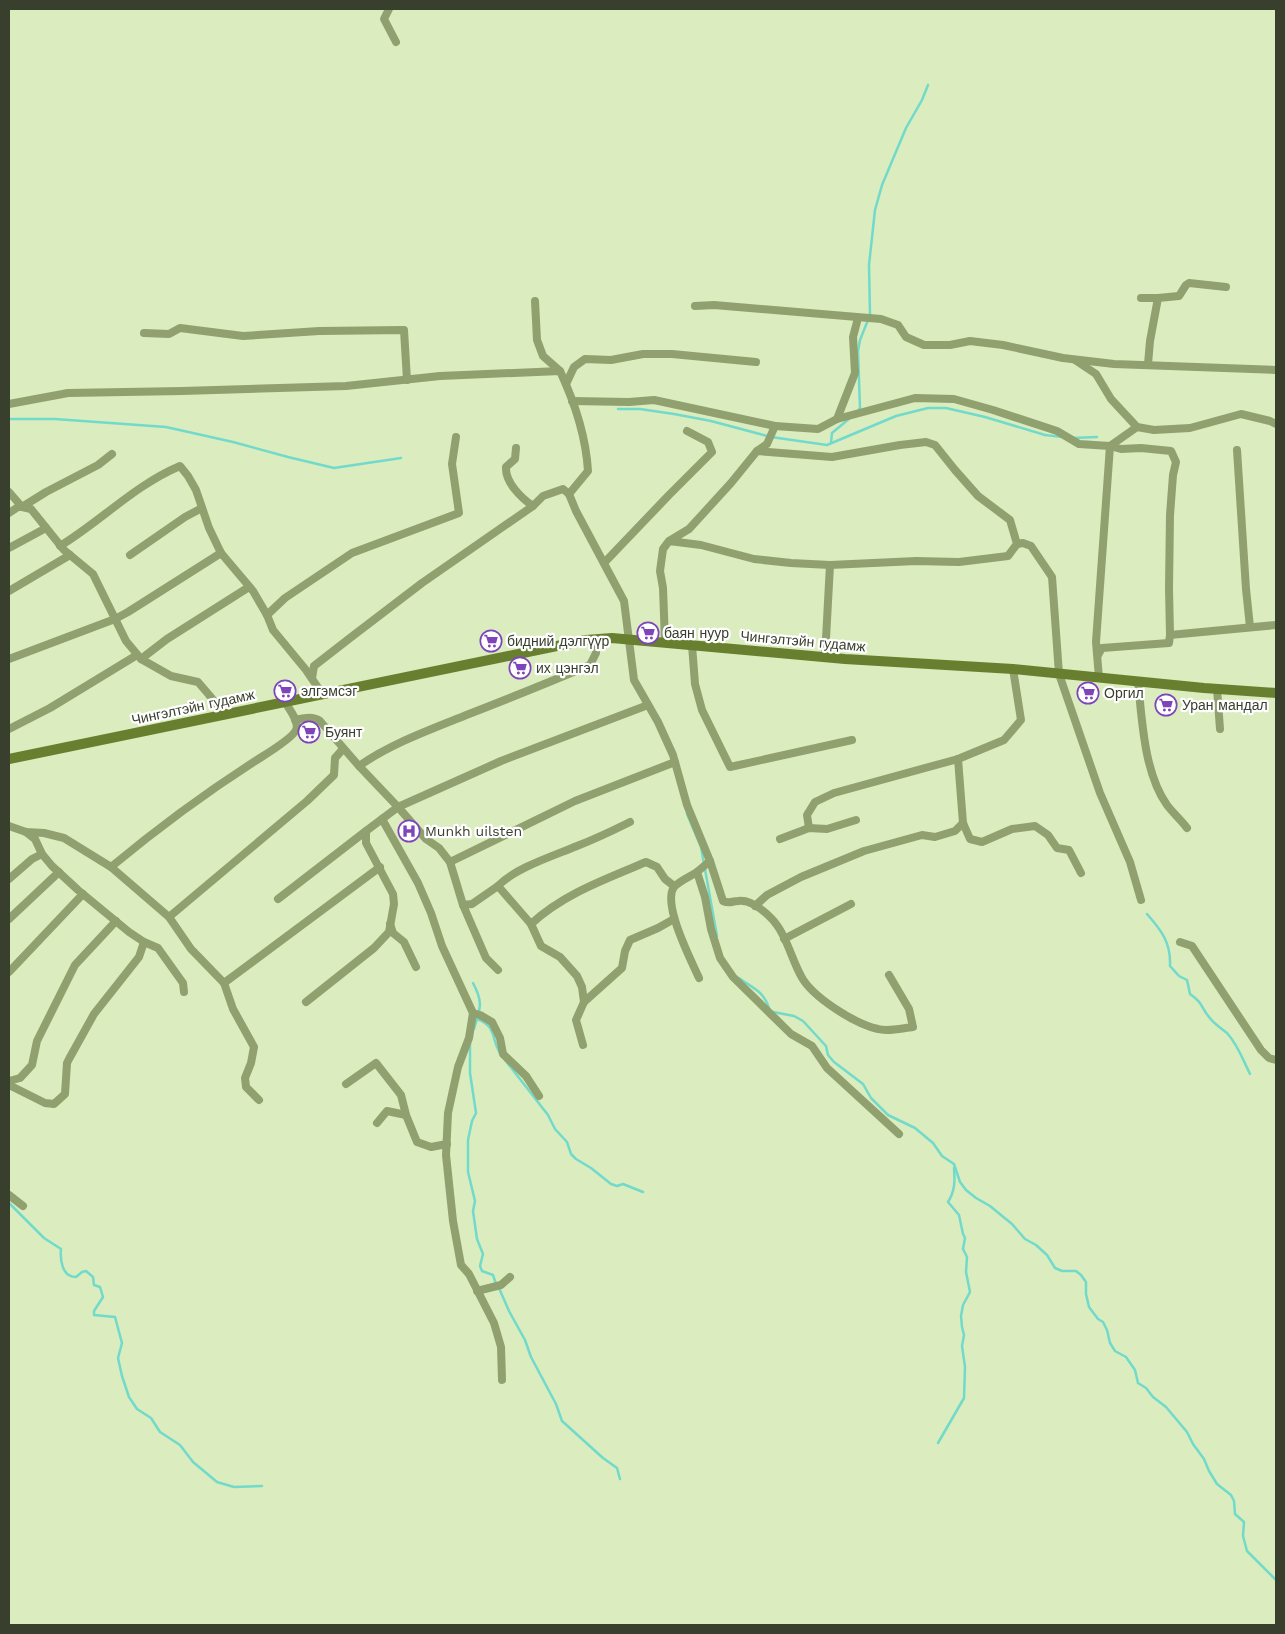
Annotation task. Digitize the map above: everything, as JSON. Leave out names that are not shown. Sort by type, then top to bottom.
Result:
[{"type":"main road","name":"Чингэлтэйн гудамж","points":[[9,759],[285,702],[612,638],[825,657],[1013,669],[1138,682],[1276,693]]},
{"type":"street","points":[[389,9],[384,18],[396,42]]},
{"type":"street","points":[[1141,298],[1179,296],[1186,284],[1189,283],[1226,286]]},
{"type":"street","points":[[1148,364],[1158,298]]},
{"type":"street","points":[[535,301],[537,340],[543,356],[560,371],[566,384],[587,455],[588,471],[569,494]]},
{"type":"street","points":[[695,306],[714,305],[881,319],[898,325],[906,337],[924,345],[950,345],[970,341],[1003,345],[1073,359],[1114,364],[1276,370]]},
{"type":"street","points":[[836,419],[855,373],[854,337],[858,318]]},
{"type":"street","points":[[144,333],[169,334],[180,328],[244,336],[319,331],[404,330],[407,380]]},
{"type":"street","points":[[566,384],[574,367],[585,359],[611,360],[643,354],[672,354],[756,362]]},
{"type":"street","points":[[1073,359],[1096,374],[1111,400],[1137,427],[1154,430],[1190,428],[1241,414],[1276,424]]},
{"type":"street","points":[[9,404],[68,393],[182,392],[346,386],[440,376],[560,371]]},
{"type":"street","points":[[572,401],[629,402],[654,400],[775,426],[818,429],[836,419],[915,398],[954,399],[1057,431],[1078,444],[1110,446],[1121,449],[1141,448],[1171,451],[1176,462],[1173,475],[1170,515],[1170,635],[1168,643],[1102,648],[1097,657]]},
{"type":"street","points":[[664,642],[663,588],[660,571],[663,549],[669,541],[690,528],[757,451],[768,444],[775,426]]},
{"type":"street","points":[[1110,446],[1137,427]]},
{"type":"street","points":[[604,563],[712,452],[708,442],[687,431]]},
{"type":"street","points":[[267,615],[285,598],[352,553],[459,513],[452,464],[456,437]]},
{"type":"street","points":[[757,451],[832,457],[900,445],[926,442],[935,445],[954,470],[978,496],[1010,520],[1017,544]]},
{"type":"street","points":[[1099,678],[1096,642],[1110,446]]},
{"type":"street","points":[[516,448],[515,459],[506,467],[505,474],[524,500],[533,506]]},
{"type":"street","points":[[1237,450],[1250,626]]},
{"type":"street","points":[[9,513],[98,465],[112,454]]},
{"type":"street","points":[[60,546],[75,537],[131,494],[163,473],[180,466],[196,490],[208,528],[221,553],[249,587],[267,615],[273,630],[312,678],[323,695]]},
{"type":"street","points":[[312,678],[314,666],[422,582],[533,506],[543,496],[563,489],[569,494],[576,511],[624,601],[634,680],[658,722],[675,762],[687,804],[710,861],[723,901],[728,903],[738,900],[746,901],[772,919],[784,939],[802,978],[811,989],[847,1017],[880,1030],[913,1027],[909,1009],[889,975]]},
{"type":"street","points":[[9,492],[22,507],[31,509],[60,546],[94,574],[126,641],[139,657],[171,676],[198,682],[224,715]]},
{"type":"street","points":[[130,555],[185,516],[202,508]]},
{"type":"street","points":[[9,548],[46,528]]},
{"type":"street","points":[[669,541],[701,545],[754,559],[830,565],[916,561],[959,562],[1008,556],[1017,544],[1023,543],[1031,546],[1052,576],[1059,674],[1100,793],[1130,862],[1141,900]]},
{"type":"street","points":[[9,658],[115,619],[221,553]]},
{"type":"street","points":[[9,591],[70,555]]},
{"type":"street","points":[[825,657],[830,565]]},
{"type":"street","points":[[9,729],[139,657],[249,587]]},
{"type":"street","points":[[1170,635],[1276,625]]},
{"type":"street","points":[[359,766],[375,755],[428,730],[590,665],[596,653],[595,640]]},
{"type":"street","points":[[692,645],[694,684],[702,710],[730,767],[852,740]]},
{"type":"street","points":[[809,828],[807,815],[815,802],[843,790],[958,759],[1004,740],[1021,720],[1013,669]]},
{"type":"street","points":[[1138,682],[1143,731],[1153,778],[1166,804],[1188,828]]},
{"type":"street","points":[[1217,689],[1220,729]]},
{"type":"street","points":[[111,867],[213,788],[273,750],[297,729],[295,720],[285,702]]},
{"type":"street","points":[[278,899],[398,807],[501,761],[648,705]]},
{"type":"street","points":[[295,720],[307,718],[320,721],[343,749],[426,839],[439,848],[450,862],[463,904],[486,958],[498,970]]},
{"type":"street","points":[[169,917],[308,801],[329,781],[334,776],[335,758],[343,749]]},
{"type":"street","points":[[958,759],[963,823],[970,840],[982,842],[1012,829],[1036,826],[1048,835],[1057,848],[1069,850],[1081,873]]},
{"type":"street","points":[[450,862],[575,801],[675,762]]},
{"type":"street","points":[[382,819],[418,883],[442,946],[473,1013],[469,1038],[458,1067],[448,1113],[446,1155],[452,1221],[462,1265],[469,1274],[494,1323],[501,1347],[502,1380]]},
{"type":"street","points":[[780,839],[809,828],[827,830],[856,820]]},
{"type":"street","points":[[463,904],[472,904],[505,879],[534,864],[630,822]]},
{"type":"street","points":[[755,906],[767,895],[801,877],[864,851],[922,836],[935,836],[955,831],[963,823]]},
{"type":"street","points":[[9,826],[26,832],[44,833],[64,838],[111,867],[169,917],[191,949],[224,983],[233,1009],[254,1047],[251,1063],[245,1078],[246,1087],[259,1100]]},
{"type":"street","points":[[306,1002],[374,948],[389,932],[394,904],[393,894],[386,884],[380,867],[366,843],[366,831]]},
{"type":"street","points":[[26,832],[34,839],[42,854],[83,894],[144,942],[158,948],[183,983],[184,992]]},
{"type":"street","points":[[9,879],[42,854]]},
{"type":"street","points":[[699,978],[674,919],[671,896],[674,886],[697,872],[710,861]]},
{"type":"street","points":[[531,924],[545,911],[592,885],[646,862],[657,867],[665,879],[674,886]]},
{"type":"street","points":[[224,983],[380,867]]},
{"type":"street","points":[[9,919],[59,872]]},
{"type":"street","points":[[697,872],[706,896],[711,929],[720,958],[733,977],[791,1034],[812,1046],[827,1068],[899,1134]]},
{"type":"street","points":[[498,886],[531,924],[541,946],[560,958],[577,976],[582,987],[584,1002]]},
{"type":"street","points":[[9,972],[83,894]]},
{"type":"street","points":[[784,939],[851,904]]},
{"type":"street","points":[[583,1045],[576,1020],[584,1002],[622,968],[625,951],[630,940],[674,919]]},
{"type":"street","points":[[9,1083],[20,1078],[32,1065],[37,1041],[75,965],[116,921]]},
{"type":"street","points":[[390,924],[393,932],[404,942],[416,967]]},
{"type":"street","points":[[9,1083],[45,1103],[54,1104],[65,1094],[67,1063],[69,1059],[94,1014],[139,957],[144,942]]},
{"type":"street","points":[[1180,942],[1192,946],[1261,1050],[1269,1058],[1276,1060]]},
{"type":"street","points":[[473,1013],[492,1022],[500,1038],[503,1054],[526,1076],[539,1096]]},
{"type":"street","points":[[346,1084],[376,1063],[400,1094],[417,1142],[431,1147],[447,1144]]},
{"type":"street","points":[[377,1123],[387,1111],[406,1115]]},
{"type":"street","points":[[9,1195],[23,1206]]},
{"type":"street","points":[[477,1291],[501,1285],[510,1277]]},
{"type":"waterway","points":[[858,411],[860,408],[858,351],[860,340],[870,315],[869,265],[875,210],[882,185],[906,128],[928,85]]},
{"type":"waterway","points":[[618,409],[640,409],[674,414],[711,421],[771,437],[827,445],[896,416],[928,408],[946,408],[985,417],[1045,435],[1063,437]]},
{"type":"waterway","points":[[831,443],[832,433],[850,418]]},
{"type":"waterway","points":[[9,419],[55,419],[166,427],[334,468],[401,458]]},
{"type":"waterway","points":[[1073,438],[1097,437]]},
{"type":"waterway","points":[[687,814],[701,847],[717,936]]},
{"type":"waterway","points":[[1147,914],[1157,926],[1167,944],[1170,966],[1179,976],[1187,980],[1190,994],[1200,1003],[1215,1024],[1227,1033],[1234,1042],[1250,1074]]},
{"type":"waterway","points":[[739,978],[757,990],[764,997],[769,1008]]},
{"type":"waterway","points":[[473,983],[480,1001],[474,1029]]},
{"type":"waterway","points":[[773,1012],[794,1016],[803,1021],[826,1046],[828,1055],[834,1062],[863,1084],[871,1098],[888,1115],[915,1128],[933,1143],[942,1156],[954,1164],[960,1182],[966,1190],[990,1206],[1012,1224],[1025,1239],[1036,1245],[1047,1255],[1055,1268],[1062,1271],[1076,1271],[1081,1275],[1086,1282],[1089,1307],[1098,1319],[1103,1322],[1110,1343],[1115,1351],[1126,1357],[1135,1370],[1138,1383],[1166,1407],[1187,1432],[1217,1484],[1231,1495],[1234,1501],[1235,1514],[1244,1522],[1243,1536],[1247,1551],[1276,1580]]},
{"type":"waterway","points":[[477,1019],[488,1025],[491,1029],[500,1053]]},
{"type":"waterway","points":[[470,1044],[470,1073],[476,1113],[472,1121],[468,1140],[468,1172],[475,1201],[473,1211],[477,1239],[483,1254],[480,1266],[482,1271],[493,1275],[496,1284]]},
{"type":"waterway","points":[[505,1060],[548,1115],[555,1129],[567,1142],[571,1154],[576,1159],[611,1184],[617,1186],[623,1184],[643,1192]]},
{"type":"waterway","points":[[938,1443],[964,1398],[965,1367],[962,1346],[964,1335],[961,1316],[963,1305],[970,1292],[966,1272],[967,1257],[963,1249],[965,1238],[959,1215],[948,1202],[954,1186],[954,1168]]},
{"type":"waterway","points":[[9,1203],[44,1238],[61,1249],[63,1267],[68,1274],[76,1277],[86,1271],[93,1277],[94,1285],[100,1287],[103,1297],[94,1311],[94,1315],[115,1317],[122,1343],[118,1358],[122,1376],[129,1397],[137,1409],[151,1418],[160,1432],[180,1445],[193,1462],[217,1482],[234,1487],[262,1486]]},
{"type":"waterway","points":[[499,1288],[525,1340],[531,1357],[556,1404],[562,1421],[617,1468],[620,1479]]},
{"type":"place","name":"баян нуур","points":[[648,633]]},
{"type":"place","name":"бидний дэлгүүр","points":[[491,641]]},
{"type":"place","name":"их цэнгэл","points":[[520,668]]},
{"type":"place","name":"элгэмсэг","points":[[285,691]]},
{"type":"place","name":"Оргил","points":[[1088,693]]},
{"type":"place","name":"Уран мандал","points":[[1166,705]]},
{"type":"place","name":"Буянт","points":[[309,732]]},
{"type":"place","name":"Munkh uilsten","points":[[409,831]]}]
